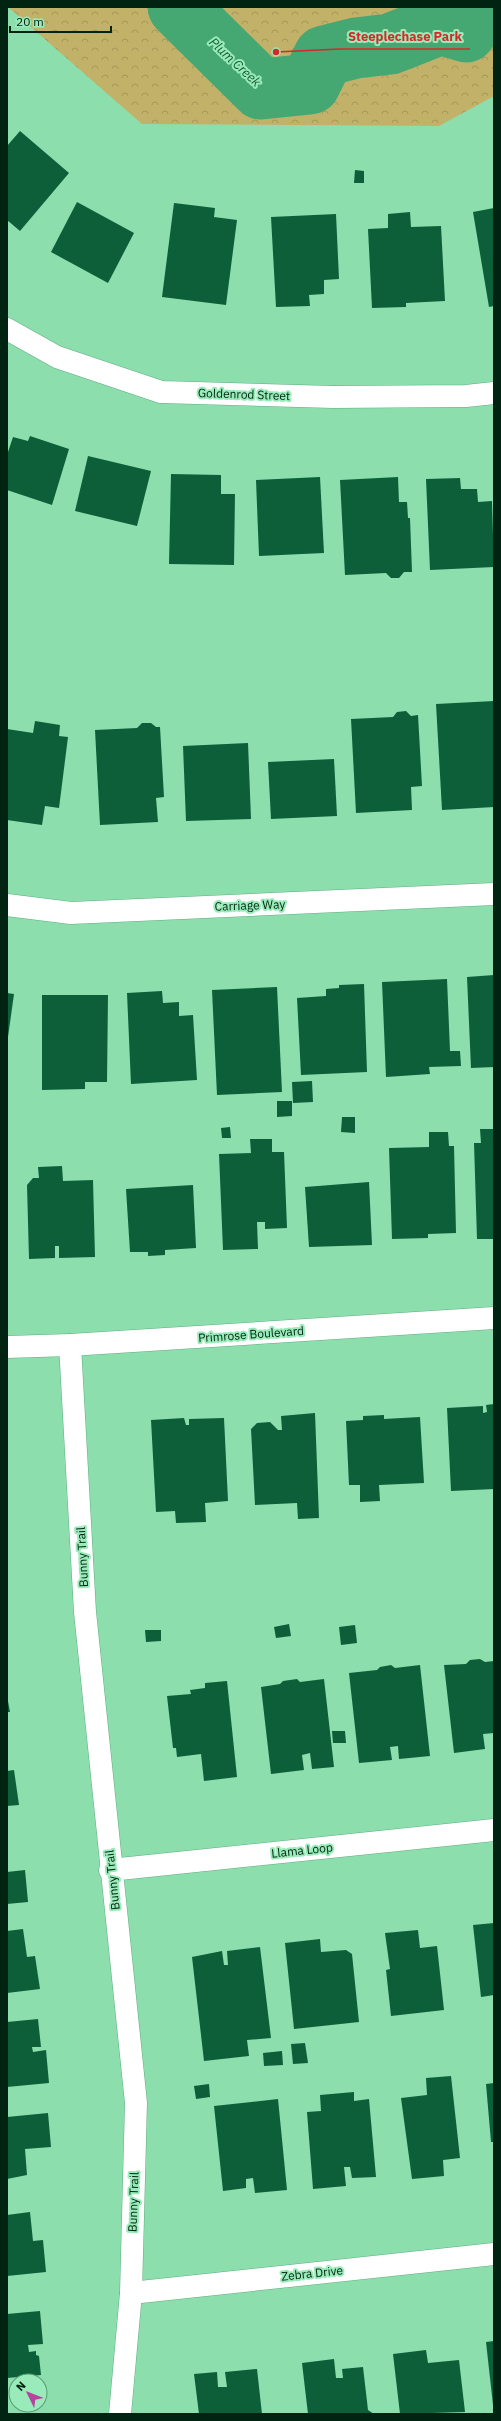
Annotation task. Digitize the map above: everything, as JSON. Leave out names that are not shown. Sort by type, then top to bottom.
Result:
[{"type":"street","name":"Goldenrod Street","points":[[7,329],[57,357],[161,392],[333,397],[466,396],[494,393]]},
{"type":"street","name":"Carriage Way","points":[[7,905],[71,913],[494,894]]},
{"type":"street","name":"Primrose Boulevard","points":[[7,1347],[70,1345],[494,1318]]},
{"type":"street","name":"Bunny Trail","points":[[70,1345],[85,1612],[110,1870],[136,2103],[131,2293],[120,2414]]},
{"type":"street","name":"Llama Loop","points":[[110,1870],[494,1830]]},
{"type":"street","name":"Zebra Drive","points":[[131,2293],[494,2254]]},
{"type":"green space","points":[[8,7],[494,7],[494,96],[439,126],[142,124]]},
{"type":"building","points":[[20,131],[69,173],[20,231],[7,220],[7,146]]},
{"type":"building","points":[[355,170],[364,171],[364,183],[354,183]]},
{"type":"building","points":[[77,202],[134,233],[108,283],[51,252]]},
{"type":"building","points":[[174,203],[215,208],[214,217],[237,220],[226,305],[162,297]]},
{"type":"building","points":[[494,208],[494,306],[489,307],[473,212]]},
{"type":"building","points":[[410,212],[411,227],[441,226],[445,301],[406,303],[406,307],[372,308],[368,229],[388,228],[388,214]]},
{"type":"building","points":[[336,214],[339,279],[324,280],[324,294],[309,295],[310,306],[276,307],[271,217]]},
{"type":"building","points":[[30,436],[69,449],[52,505],[7,490],[7,455],[13,437],[28,441]]},
{"type":"building","points":[[88,456],[151,471],[137,526],[75,511]]},
{"type":"building","points":[[171,474],[221,475],[221,494],[235,494],[234,565],[169,564]]},
{"type":"building","points":[[320,477],[324,553],[259,556],[256,480]]},
{"type":"building","points":[[398,477],[399,502],[407,502],[408,518],[410,518],[412,572],[404,572],[399,578],[391,578],[386,573],[345,575],[340,480]]},
{"type":"building","points":[[460,478],[461,489],[477,489],[478,502],[492,501],[494,567],[430,570],[426,479]]},
{"type":"building","points":[[494,701],[494,807],[442,810],[436,704]]},
{"type":"building","points":[[406,711],[411,716],[418,715],[422,786],[411,787],[412,810],[356,813],[351,719],[393,717],[397,712]]},
{"type":"building","points":[[35,721],[60,725],[59,736],[68,737],[59,808],[45,806],[42,825],[7,820],[7,729],[33,733]]},
{"type":"building","points":[[142,723],[151,723],[156,727],[160,727],[164,797],[156,798],[158,822],[100,825],[95,730],[137,728]]},
{"type":"building","points":[[248,743],[251,819],[186,821],[183,746]]},
{"type":"building","points":[[334,759],[337,816],[271,819],[268,762]]},
{"type":"building","points":[[494,975],[494,1067],[471,1068],[467,977]]},
{"type":"building","points":[[447,979],[450,1051],[460,1051],[461,1066],[429,1067],[430,1074],[386,1077],[382,982]]},
{"type":"building","points":[[364,984],[367,1072],[301,1075],[297,998],[326,996],[326,989],[339,988],[339,985]]},
{"type":"building","points":[[277,987],[282,1092],[217,1095],[212,990]]},
{"type":"building","points":[[162,991],[163,1003],[179,1002],[179,1016],[193,1015],[197,1080],[131,1084],[127,993]]},
{"type":"building","points":[[7,993],[14,994],[8,1037],[7,1037]]},
{"type":"building","points":[[42,995],[108,995],[107,1082],[85,1082],[85,1089],[42,1090]]},
{"type":"building","points":[[312,1081],[313,1102],[293,1103],[292,1082]]},
{"type":"building","points":[[277,1101],[292,1101],[292,1116],[277,1117]]},
{"type":"building","points":[[342,1117],[355,1117],[355,1133],[341,1132]]},
{"type":"building","points":[[230,1127],[231,1138],[222,1138],[221,1128]]},
{"type":"building","points":[[480,1129],[494,1129],[494,1239],[477,1239],[474,1143],[481,1143]]},
{"type":"building","points":[[429,1132],[448,1132],[449,1146],[454,1146],[456,1233],[428,1234],[428,1238],[392,1239],[389,1148],[429,1147]]},
{"type":"building","points":[[250,1139],[272,1139],[272,1152],[284,1152],[287,1228],[265,1229],[265,1222],[257,1222],[258,1249],[223,1250],[219,1154],[251,1153]]},
{"type":"building","points":[[62,1166],[63,1181],[93,1180],[95,1257],[59,1258],[59,1246],[55,1246],[55,1258],[29,1259],[27,1185],[33,1178],[39,1178],[38,1167]]},
{"type":"building","points":[[369,1182],[372,1245],[309,1247],[305,1187]]},
{"type":"building","points":[[193,1185],[196,1248],[165,1250],[165,1255],[148,1256],[148,1252],[130,1252],[126,1189]]},
{"type":"building","points":[[494,1404],[494,1489],[451,1491],[447,1408],[483,1406],[483,1413],[487,1412],[486,1405]]},
{"type":"building","points":[[315,1413],[319,1518],[298,1519],[297,1503],[255,1505],[251,1429],[257,1423],[270,1422],[278,1430],[282,1430],[281,1416]]},
{"type":"building","points":[[384,1415],[384,1419],[420,1417],[424,1483],[379,1485],[380,1501],[360,1502],[360,1485],[349,1485],[346,1421],[363,1420],[363,1416]]},
{"type":"building","points":[[184,1418],[186,1425],[189,1425],[189,1419],[224,1418],[228,1501],[205,1503],[206,1522],[176,1523],[175,1511],[156,1512],[151,1420]]},
{"type":"building","points":[[289,1624],[291,1636],[276,1638],[274,1627]]},
{"type":"building","points":[[355,1625],[357,1643],[341,1645],[339,1627]]},
{"type":"building","points":[[145,1630],[161,1630],[161,1641],[146,1642]]},
{"type":"building","points":[[480,1659],[485,1662],[494,1661],[494,1733],[483,1734],[485,1749],[454,1753],[444,1665],[466,1664],[470,1660]]},
{"type":"building","points":[[391,1665],[395,1668],[420,1665],[430,1756],[399,1759],[398,1746],[390,1747],[392,1760],[359,1763],[349,1673],[377,1670],[380,1667]]},
{"type":"building","points":[[297,1679],[300,1682],[324,1679],[334,1767],[312,1769],[310,1753],[302,1755],[304,1770],[271,1774],[261,1687]]},
{"type":"building","points":[[227,1681],[237,1777],[204,1781],[201,1754],[177,1757],[176,1748],[173,1748],[167,1696],[191,1694],[190,1690],[205,1688],[205,1683]]},
{"type":"building","points":[[7,1696],[10,1712],[7,1712]]},
{"type":"building","points":[[332,1731],[345,1731],[346,1743],[333,1743]]},
{"type":"building","points":[[14,1770],[19,1805],[7,1806],[7,1771]]},
{"type":"building","points":[[25,1870],[28,1902],[7,1904],[7,1872]]},
{"type":"building","points":[[494,1923],[494,1995],[481,1997],[473,1925]]},
{"type":"building","points":[[23,1929],[27,1957],[35,1956],[40,1989],[7,1993],[7,1931]]},
{"type":"building","points":[[418,1930],[420,1948],[437,1946],[444,2010],[391,2016],[386,1970],[390,1969],[385,1933]]},
{"type":"building","points":[[320,1939],[321,1952],[346,1950],[352,1954],[359,2022],[294,2029],[285,1943]]},
{"type":"building","points":[[260,1947],[271,2038],[247,2040],[249,2056],[204,2061],[192,1957],[222,1951],[224,1965],[228,1965],[227,1951]]},
{"type":"building","points":[[38,2019],[41,2047],[32,2047],[33,2052],[46,2050],[49,2083],[7,2087],[7,2022]]},
{"type":"building","points":[[305,2043],[308,2063],[293,2064],[291,2044]]},
{"type":"building","points":[[282,2051],[283,2065],[264,2066],[263,2053]]},
{"type":"building","points":[[451,2076],[460,2158],[443,2160],[444,2176],[412,2179],[401,2098],[427,2095],[426,2078]]},
{"type":"building","points":[[494,2083],[494,2142],[491,2142],[486,2084]]},
{"type":"building","points":[[209,2084],[210,2097],[196,2099],[194,2086]]},
{"type":"building","points":[[354,2092],[354,2101],[369,2099],[376,2177],[352,2178],[350,2167],[344,2167],[346,2186],[313,2189],[307,2112],[321,2111],[320,2095]]},
{"type":"building","points":[[278,2099],[287,2190],[255,2193],[253,2178],[246,2179],[246,2188],[223,2191],[214,2106]]},
{"type":"building","points":[[48,2113],[51,2147],[25,2149],[27,2175],[7,2179],[7,2117]]},
{"type":"building","points":[[30,2212],[33,2241],[43,2240],[46,2272],[7,2276],[7,2215]]},
{"type":"building","points":[[40,2311],[43,2344],[28,2345],[29,2352],[36,2351],[36,2355],[39,2356],[41,2373],[8,2373],[7,2378],[7,2314]]},
{"type":"building","points":[[494,2341],[494,2405],[493,2405],[486,2342]]},
{"type":"building","points":[[426,2350],[428,2363],[459,2360],[465,2412],[400,2414],[393,2354]]},
{"type":"building","points":[[334,2359],[336,2378],[343,2378],[342,2369],[363,2367],[368,2410],[374,2414],[308,2414],[302,2363]]},
{"type":"building","points":[[257,2369],[262,2414],[199,2414],[194,2374],[217,2372],[218,2387],[227,2387],[225,2372]]},
{"type":"waterway","name":"Plum Creek","points":[[178,7],[261,89],[310,84],[324,56],[356,48],[390,44],[441,24],[466,32],[484,7]]},
{"type":"place","name":"Steeplechase Park","points":[[276,52]]}]
